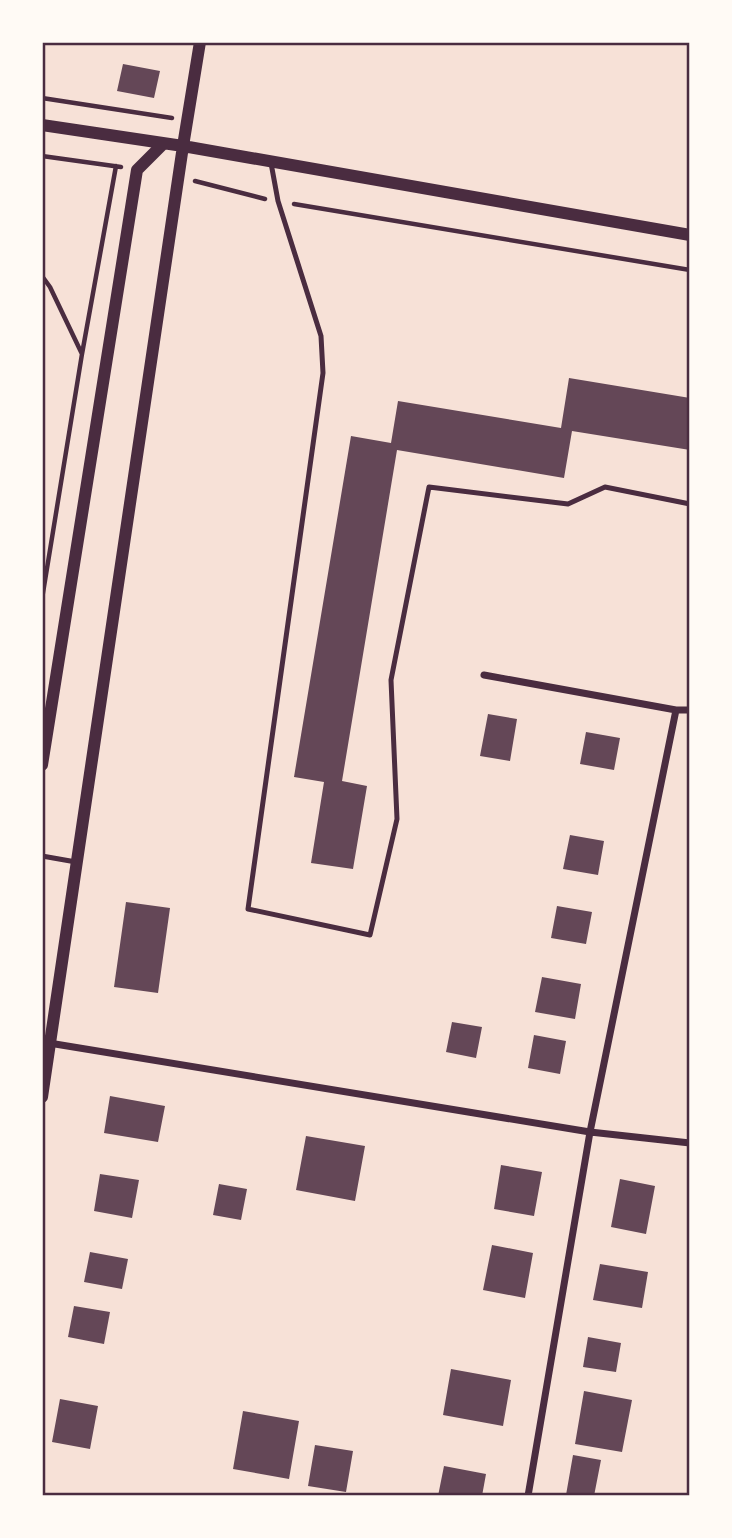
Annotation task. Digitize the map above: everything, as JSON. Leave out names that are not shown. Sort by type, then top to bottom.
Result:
[{"type":"street","points":[[42,1097],[178,176],[201,42]]},
{"type":"street","points":[[42,125],[183,146],[690,235]]},
{"type":"street","points":[[42,765],[137,170],[163,144]]},
{"type":"street","points":[[484,675],[676,710],[690,710]]},
{"type":"street","points":[[528,1496],[590,1132],[676,710]]},
{"type":"street","points":[[49,1043],[590,1132],[690,1143]]},
{"type":"lane","points":[[271,162],[278,201],[321,336],[323,373],[248,909],[370,936],[397,819],[391,680],[429,487],[568,504],[605,486],[690,504]]},
{"type":"lane","points":[[42,856],[76,862]]},
{"type":"path","points":[[42,98],[187,121]]},
{"type":"path","points":[[42,156],[137,170]]},
{"type":"path","points":[[42,599],[116,166]]},
{"type":"path","points":[[178,176],[247,196],[690,270]]},
{"type":"path","points":[[42,276],[82,354]]},
{"type":"building","points":[[123,64],[160,71],[154,98],[117,91]]},
{"type":"building","points":[[569,378],[690,398],[690,450],[572,431],[564,478],[397,450],[342,781],[367,786],[353,869],[311,863],[324,782],[294,777],[351,436],[391,443],[398,401],[561,428]]},
{"type":"building","points":[[488,714],[517,719],[510,761],[480,756]]},
{"type":"building","points":[[586,732],[620,738],[614,770],[580,764]]},
{"type":"building","points":[[570,835],[604,841],[598,875],[563,869]]},
{"type":"building","points":[[126,902],[170,908],[158,993],[114,987]]},
{"type":"building","points":[[557,906],[592,912],[586,944],[551,938]]},
{"type":"building","points":[[542,977],[581,984],[575,1019],[535,1012]]},
{"type":"building","points":[[452,1022],[482,1027],[476,1058],[446,1052]]},
{"type":"building","points":[[534,1035],[566,1041],[560,1074],[528,1068]]},
{"type":"building","points":[[110,1096],[165,1106],[158,1142],[104,1133]]},
{"type":"building","points":[[306,1136],[365,1146],[355,1201],[296,1190]]},
{"type":"building","points":[[501,1165],[542,1172],[534,1216],[494,1209]]},
{"type":"building","points":[[100,1174],[139,1180],[132,1218],[94,1211]]},
{"type":"building","points":[[620,1179],[655,1186],[646,1234],[611,1227]]},
{"type":"building","points":[[219,1184],[247,1189],[241,1220],[213,1215]]},
{"type":"building","points":[[492,1245],[533,1253],[525,1298],[483,1290]]},
{"type":"building","points":[[90,1252],[128,1259],[122,1289],[84,1282]]},
{"type":"building","points":[[600,1264],[648,1272],[642,1308],[593,1300]]},
{"type":"building","points":[[74,1306],[110,1312],[104,1344],[68,1337]]},
{"type":"building","points":[[588,1337],[621,1343],[616,1372],[583,1367]]},
{"type":"building","points":[[451,1369],[511,1380],[503,1426],[443,1415]]},
{"type":"building","points":[[584,1391],[632,1400],[622,1452],[575,1444]]},
{"type":"building","points":[[60,1399],[98,1406],[90,1449],[52,1442]]},
{"type":"building","points":[[243,1411],[299,1421],[289,1479],[233,1469]]},
{"type":"building","points":[[315,1445],[353,1451],[346,1492],[308,1486]]},
{"type":"building","points":[[573,1455],[601,1460],[594,1496],[566,1495]]},
{"type":"building","points":[[444,1466],[486,1474],[482,1496],[438,1496]]}]
